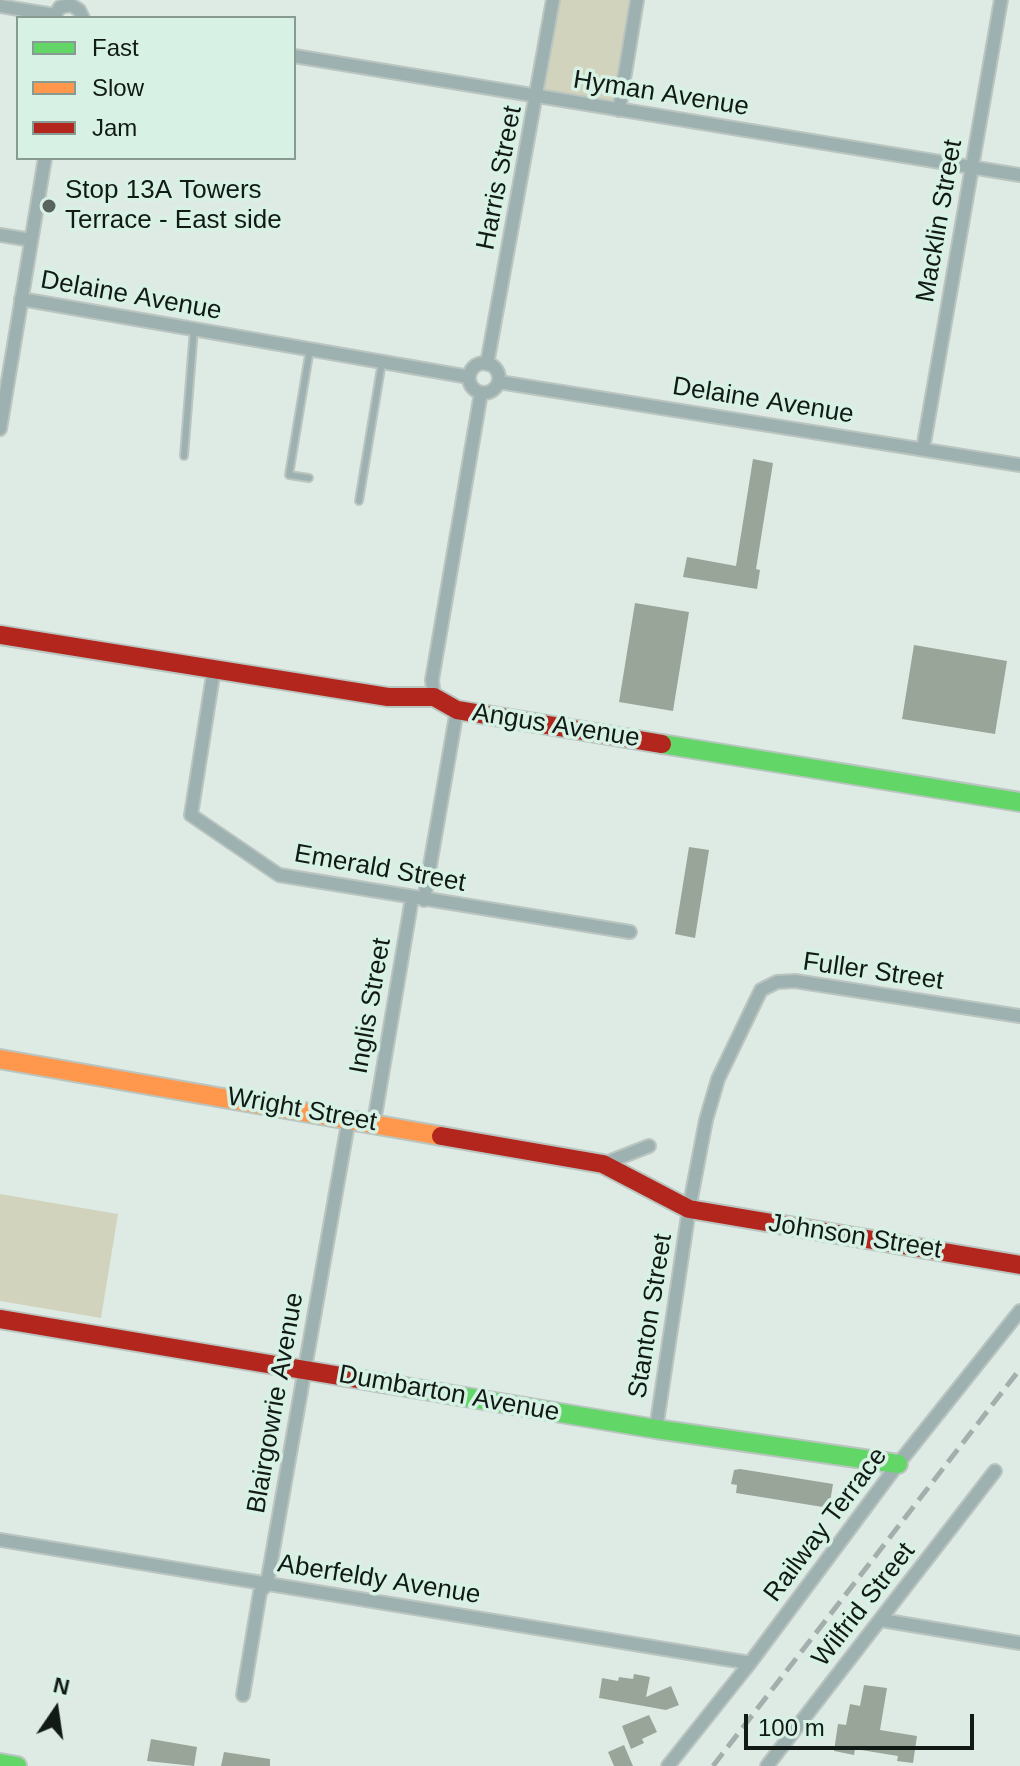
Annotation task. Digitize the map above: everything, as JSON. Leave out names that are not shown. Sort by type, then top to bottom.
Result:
[{"type":"street","name":"Harris Street","points":[[487,364],[553,0]]},
{"type":"street","points":[[619,110],[637,0]]},
{"type":"street","name":"Macklin Street","points":[[923,449],[1001,0]]},
{"type":"street","points":[[0,6],[54,16],[60,7],[71,2]]},
{"type":"street","name":"Hyman Avenue","points":[[296,56],[1020,175]]},
{"type":"street","points":[[0,429],[45,160]]},
{"type":"street","points":[[0,235],[31,240]]},
{"type":"street","name":"Delaine Avenue","points":[[21,299],[469,377]]},
{"type":"street","points":[[487,364],[496,369],[499,382],[491,392],[481,393],[472,387],[469,377],[473,368],[487,364]]},
{"type":"street","name":"Delaine Avenue","points":[[499,382],[1020,465]]},
{"type":"street","points":[[434,697],[432,680],[481,393]]},
{"type":"street","name":"Angus Avenue","points":[[0,635],[388,697],[434,697],[457,710],[1020,802]]},
{"type":"street","name":"Emerald Street","points":[[214,669],[191,815],[279,875],[630,932]]},
{"type":"street","name":"Inglis Street","points":[[374,1122],[457,710]]},
{"type":"street","name":"Fuller Street","points":[[689,1209],[706,1120],[718,1079],[761,990],[777,982],[795,981],[1020,1016]]},
{"type":"street","name":"Wright Street","points":[[0,1059],[603,1164],[689,1209]]},
{"type":"street","name":"Blairgowrie Avenue","points":[[243,1695],[260,1592],[267,1584],[349,1118]]},
{"type":"street","points":[[603,1164],[649,1146]]},
{"type":"street","name":"Johnson Street","points":[[689,1209],[1020,1265]]},
{"type":"street","name":"Stanton Street","points":[[656,1429],[689,1209]]},
{"type":"street","name":"Railway Terrace","points":[[668,1766],[750,1663],[898,1464],[1020,1311]]},
{"type":"street","name":"Dumbarton Avenue","points":[[0,1319],[656,1429],[898,1464]]},
{"type":"street","name":"Wilfrid Street","points":[[767,1766],[995,1471]]},
{"type":"street","name":"Aberfeldy Avenue","points":[[0,1540],[750,1663]]},
{"type":"street","points":[[881,1620],[1020,1643]]},
{"type":"street","points":[[0,1763],[17,1766]]},
{"type":"lane","points":[[184,456],[194,329]]},
{"type":"lane","points":[[309,478],[289,475],[310,349]]},
{"type":"lane","points":[[359,501],[382,362]]},
{"type":"green space","points":[[555,0],[636,0],[618,111],[538,98]]},
{"type":"green space","points":[[0,1194],[118,1214],[101,1318],[0,1301]]},
{"type":"building","points":[[753,459],[773,463],[756,569],[760,570],[757,589],[683,577],[687,557],[736,566]]},
{"type":"building","points":[[635,603],[689,612],[673,711],[619,702]]},
{"type":"building","points":[[914,645],[1007,661],[995,734],[902,719]]},
{"type":"building","points":[[689,847],[709,850],[695,938],[675,934]]},
{"type":"building","points":[[734,1470],[833,1484],[829,1508],[736,1493],[737,1485],[731,1484]]},
{"type":"building","points":[[634,1674],[650,1677],[646,1697],[671,1686],[679,1705],[666,1710],[599,1698],[602,1678],[618,1681],[619,1677],[633,1679]]},
{"type":"building","points":[[864,1685],[887,1688],[880,1730],[917,1736],[913,1763],[897,1761],[898,1756],[855,1749],[854,1755],[834,1751],[838,1724],[846,1725],[850,1704],[860,1706]]},
{"type":"building","points":[[649,1715],[657,1732],[631,1749],[622,1726]]},
{"type":"building","points":[[151,1739],[197,1747],[194,1766],[147,1761]]},
{"type":"building","points":[[624,1745],[633,1766],[614,1766],[608,1752]]},
{"type":"building","points":[[224,1752],[270,1759],[270,1766],[221,1766]]},
{"type":"railway","points":[[713,1766],[1020,1369]]},
{"type":"traffic: fast","points":[[662,744],[1020,802]]},
{"type":"traffic: fast","points":[[382,1383],[656,1429],[898,1464]]},
{"type":"traffic: fast","points":[[0,1763],[17,1766]]},
{"type":"traffic: slow","points":[[0,1059],[441,1136]]},
{"type":"traffic: jam","points":[[0,635],[388,697],[434,697],[457,710],[662,744]]},
{"type":"traffic: jam","points":[[441,1136],[603,1164],[689,1209],[1020,1265]]},
{"type":"traffic: jam","points":[[0,1319],[382,1383]]},
{"type":"place","name":"Stop 13A Towers Terrace - East side","points":[[49,206]]}]
